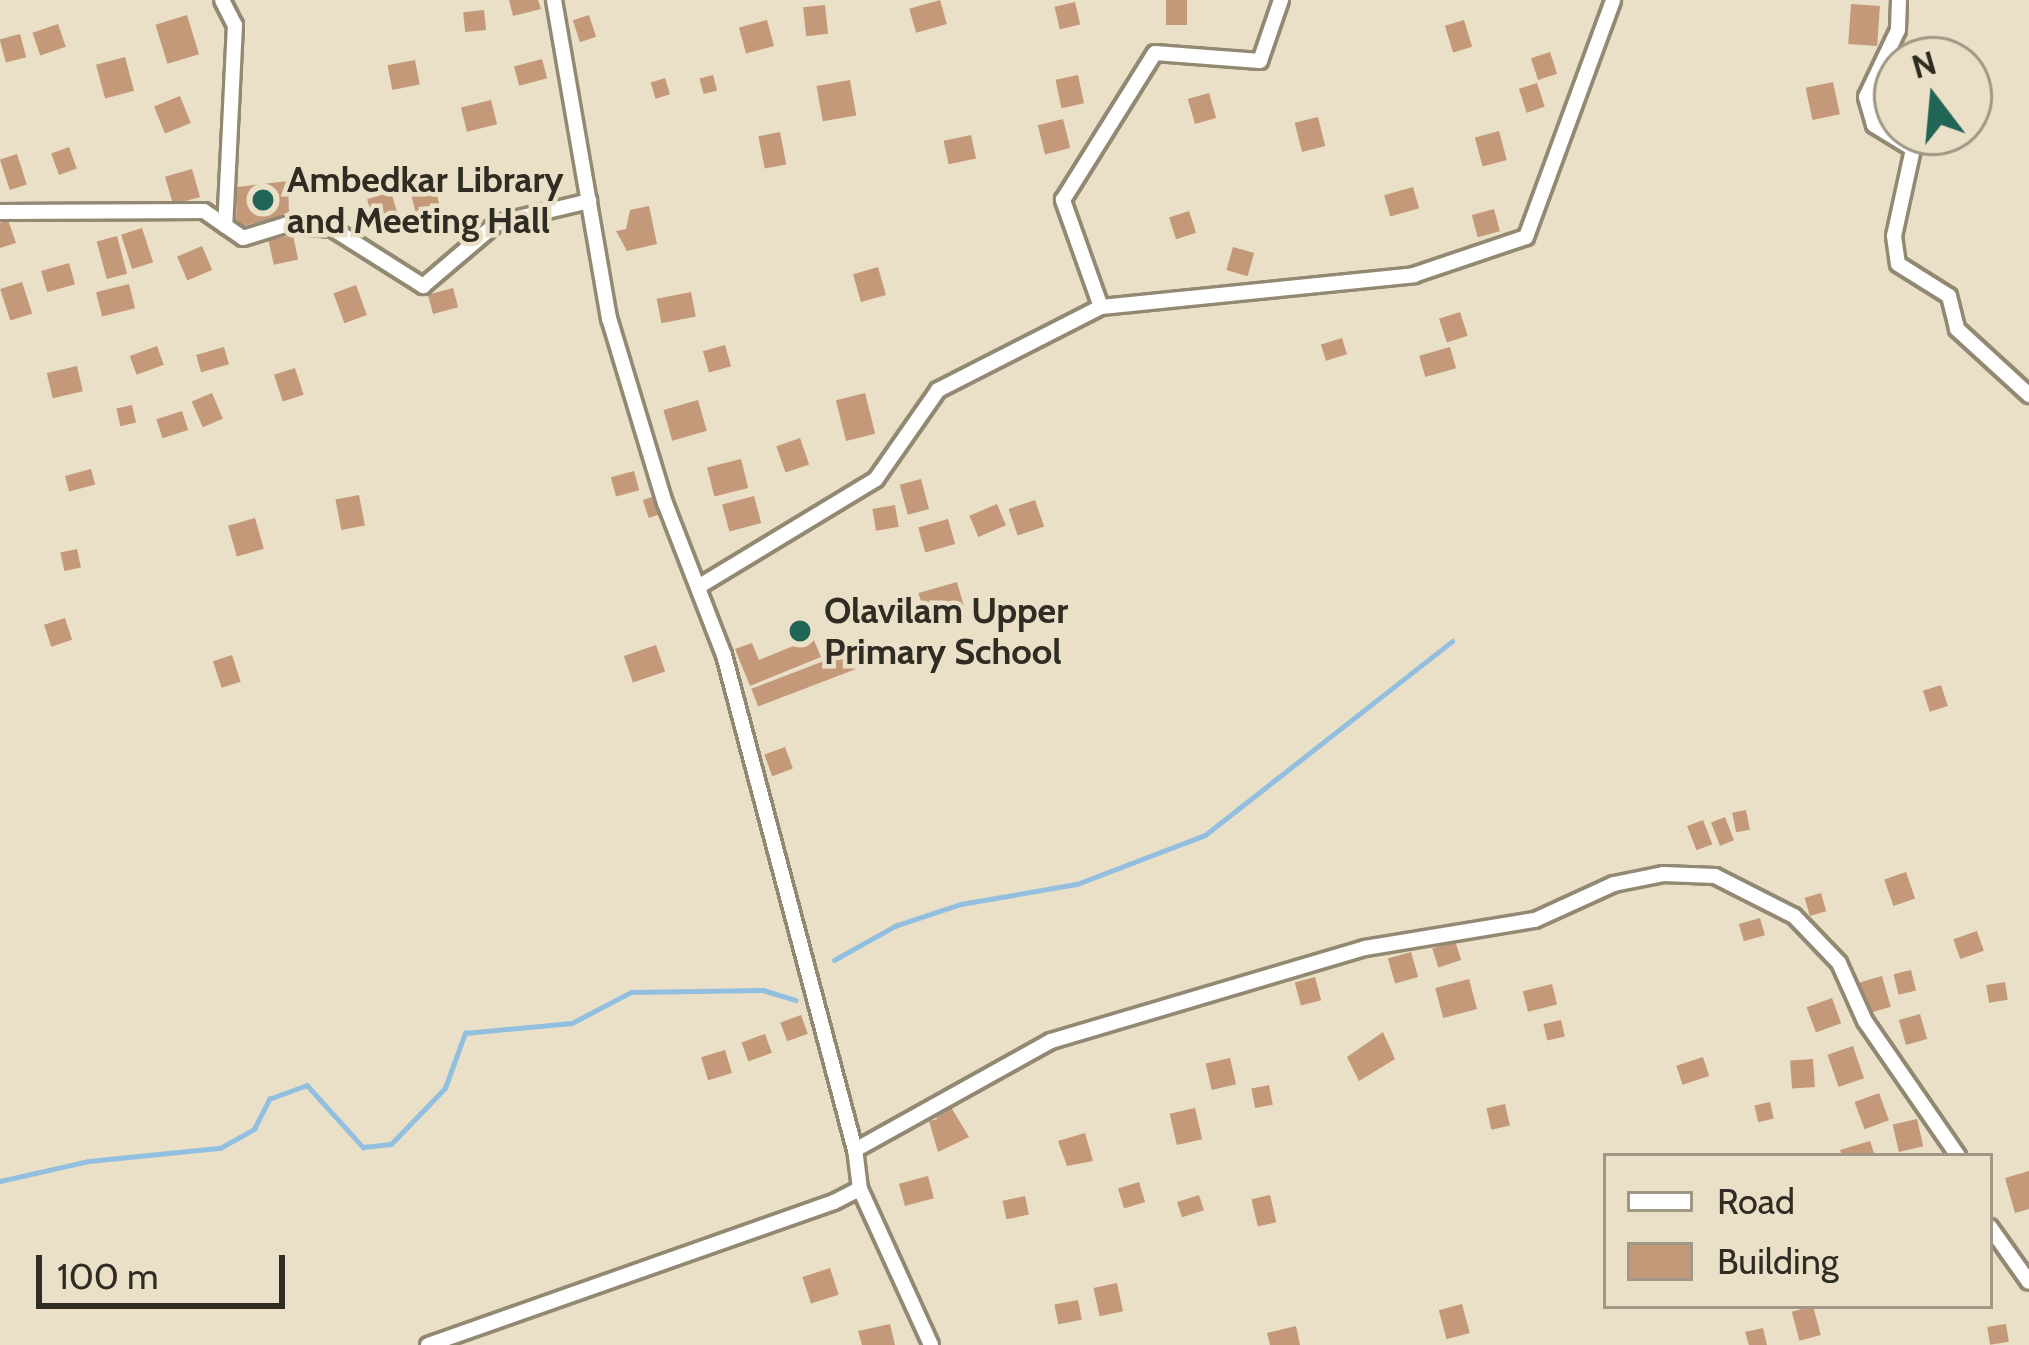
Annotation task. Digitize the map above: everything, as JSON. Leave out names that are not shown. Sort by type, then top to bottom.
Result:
[{"type":"street","points":[[222,0],[236,25],[225,226]]},
{"type":"street","points":[[554,0],[610,318],[724,655],[855,1150],[860,1189],[931,1345]]},
{"type":"street","points":[[1101,307],[1063,200],[1155,53],[1260,61],[1281,0]]},
{"type":"street","points":[[698,587],[876,478],[938,390],[1101,307],[1414,275],[1526,237],[1612,0]]},
{"type":"street","points":[[1899,0],[1898,30],[1866,97],[1874,125],[1913,149],[1894,236],[1898,264],[1949,296],[1957,329],[2029,395]]},
{"type":"street","points":[[0,212],[204,211],[242,238],[285,225],[333,229],[423,286],[497,223],[589,201]]},
{"type":"street","points":[[855,1150],[1051,1041],[1145,1006],[1365,948],[1535,920],[1614,884],[1663,874],[1715,877],[1794,916],[1839,963],[1865,1021],[1956,1153]]},
{"type":"street","points":[[428,1345],[663,1268],[860,1189]]},
{"type":"street","points":[[1993,1231],[2029,1282]]},
{"type":"building","points":[[509,0],[538,0],[541,9],[513,16]]},
{"type":"building","points":[[940,0],[947,24],[916,33],[909,9]]},
{"type":"building","points":[[1166,0],[1187,0],[1187,25],[1166,25]]},
{"type":"building","points":[[1075,2],[1080,24],[1060,29],[1055,7]]},
{"type":"building","points":[[1851,4],[1880,6],[1873,46],[1848,44]]},
{"type":"building","points":[[825,5],[828,34],[806,36],[803,7]]},
{"type":"building","points":[[484,10],[486,30],[465,32],[463,12]]},
{"type":"building","points":[[187,15],[199,54],[167,64],[155,25]]},
{"type":"building","points":[[589,15],[596,37],[580,42],[573,20]]},
{"type":"building","points":[[767,20],[774,46],[746,54],[739,28]]},
{"type":"building","points":[[1464,20],[1472,47],[1453,53],[1445,26]]},
{"type":"building","points":[[58,24],[66,47],[40,55],[32,33]]},
{"type":"building","points":[[20,34],[26,57],[6,63],[0,39]]},
{"type":"building","points":[[1550,52],[1557,74],[1538,80],[1531,58]]},
{"type":"building","points":[[125,57],[134,91],[105,99],[96,65]]},
{"type":"building","points":[[542,59],[547,78],[519,86],[514,67]]},
{"type":"building","points":[[415,60],[420,85],[392,90],[388,65]]},
{"type":"building","points":[[713,75],[717,90],[704,94],[699,79]]},
{"type":"building","points":[[1078,75],[1084,103],[1062,108],[1056,80]]},
{"type":"building","points":[[665,78],[670,94],[656,99],[651,82]]},
{"type":"building","points":[[850,80],[856,115],[823,121],[817,86]]},
{"type":"building","points":[[1833,82],[1840,114],[1812,120],[1806,88]]},
{"type":"building","points":[[1537,83],[1545,107],[1527,113],[1519,89]]},
{"type":"building","points":[[1209,93],[1216,118],[1195,124],[1188,99]]},
{"type":"building","points":[[180,96],[191,123],[165,133],[154,106]]},
{"type":"building","points":[[491,100],[497,124],[467,132],[461,107]]},
{"type":"building","points":[[1318,117],[1325,146],[1302,152],[1295,123]]},
{"type":"building","points":[[1063,119],[1070,148],[1045,154],[1038,125]]},
{"type":"building","points":[[1499,131],[1507,160],[1483,166],[1475,137]]},
{"type":"building","points":[[780,132],[786,164],[765,169],[758,136]]},
{"type":"building","points":[[971,135],[976,158],[949,164],[944,141]]},
{"type":"building","points":[[69,147],[77,169],[59,175],[51,153]]},
{"type":"building","points":[[17,154],[27,184],[10,190],[0,160]]},
{"type":"building","points":[[192,169],[200,197],[173,205],[165,177]]},
{"type":"building","name":"Ambedkar Library and Meeting Hall","points":[[288,181],[289,214],[236,228],[237,187]]},
{"type":"building","points":[[434,183],[442,216],[418,222],[410,189]]},
{"type":"building","points":[[1413,187],[1419,208],[1390,216],[1384,195]]},
{"type":"building","points":[[391,192],[397,212],[373,219],[367,199]]},
{"type":"building","points":[[649,206],[657,244],[627,251],[616,231],[626,229],[630,210]]},
{"type":"building","points":[[1494,209],[1500,231],[1478,237],[1472,215]]},
{"type":"building","points":[[1189,211],[1196,233],[1176,239],[1169,217]]},
{"type":"building","points":[[8,220],[16,243],[0,248],[0,223]]},
{"type":"building","points":[[142,228],[153,262],[132,269],[121,235]]},
{"type":"building","points":[[293,235],[298,259],[274,265],[269,240]]},
{"type":"building","points":[[117,236],[127,274],[107,279],[97,241]]},
{"type":"building","points":[[202,246],[212,270],[187,280],[177,257]]},
{"type":"building","points":[[1233,247],[1254,253],[1248,276],[1226,270]]},
{"type":"building","points":[[69,263],[75,284],[47,292],[41,271]]},
{"type":"building","points":[[878,267],[886,295],[861,302],[853,274]]},
{"type":"building","points":[[22,282],[32,313],[10,320],[0,289]]},
{"type":"building","points":[[129,284],[135,308],[102,316],[96,292]]},
{"type":"building","points":[[356,285],[367,315],[344,323],[333,293]]},
{"type":"building","points":[[453,288],[458,307],[433,314],[428,295]]},
{"type":"building","points":[[691,292],[696,317],[661,323],[657,299]]},
{"type":"building","points":[[1460,312],[1468,336],[1447,343],[1439,319]]},
{"type":"building","points":[[1342,338],[1347,354],[1326,361],[1321,344]]},
{"type":"building","points":[[725,345],[731,366],[709,372],[703,351]]},
{"type":"building","points":[[157,346],[164,365],[137,375],[130,356]]},
{"type":"building","points":[[224,347],[229,364],[201,372],[196,355]]},
{"type":"building","points":[[1450,347],[1456,368],[1425,377],[1419,356]]},
{"type":"building","points":[[77,366],[83,391],[53,398],[47,373]]},
{"type":"building","points":[[295,368],[304,395],[283,401],[274,375]]},
{"type":"building","points":[[212,393],[223,419],[203,427],[192,402]]},
{"type":"building","points":[[865,393],[875,434],[846,441],[836,400]]},
{"type":"building","points":[[698,400],[707,431],[672,441],[663,410]]},
{"type":"building","points":[[132,405],[136,423],[120,426],[116,409]]},
{"type":"building","points":[[182,411],[188,430],[163,438],[156,419]]},
{"type":"building","points":[[800,438],[809,464],[785,473],[776,446]]},
{"type":"building","points":[[741,459],[748,488],[714,497],[707,467]]},
{"type":"building","points":[[91,469],[95,484],[69,491],[65,476]]},
{"type":"building","points":[[634,471],[639,490],[616,497],[611,477]]},
{"type":"building","points":[[921,479],[929,509],[908,515],[900,485]]},
{"type":"building","points":[[359,495],[365,525],[341,530],[335,500]]},
{"type":"building","points":[[658,495],[664,513],[649,518],[643,500]]},
{"type":"building","points":[[754,496],[761,523],[729,532],[722,505]]},
{"type":"building","points":[[1035,500],[1044,526],[1018,536],[1009,509]]},
{"type":"building","points":[[997,504],[1006,525],[978,537],[969,516]]},
{"type":"building","points":[[895,505],[899,527],[876,531],[872,509]]},
{"type":"building","points":[[255,518],[264,549],[237,556],[228,526]]},
{"type":"building","points":[[948,519],[955,544],[925,553],[918,528]]},
{"type":"building","points":[[77,549],[81,568],[64,571],[60,553]]},
{"type":"building","points":[[957,582],[965,610],[927,621],[919,593]]},
{"type":"building","points":[[65,618],[72,640],[51,647],[44,625]]},
{"type":"building","points":[[813,638],[821,657],[750,686],[735,649],[752,643],[759,660]]},
{"type":"building","points":[[868,644],[875,662],[758,707],[751,689]]},
{"type":"building","points":[[656,645],[665,671],[633,683],[624,656]]},
{"type":"building","points":[[232,655],[241,682],[222,688],[213,661]]},
{"type":"building","points":[[1941,685],[1948,706],[1930,712],[1923,691]]},
{"type":"building","points":[[785,747],[793,769],[772,776],[764,755]]},
{"type":"building","points":[[1746,810],[1750,830],[1736,832],[1732,813]]},
{"type":"building","points":[[1725,817],[1734,840],[1720,846],[1711,822]]},
{"type":"building","points":[[1703,820],[1712,844],[1696,850],[1687,826]]},
{"type":"building","points":[[1906,872],[1915,898],[1893,906],[1884,879]]},
{"type":"building","points":[[1821,893],[1826,911],[1810,916],[1805,898]]},
{"type":"building","points":[[1760,918],[1765,935],[1744,941],[1739,924]]},
{"type":"building","points":[[1977,931],[1984,951],[1960,959],[1953,939]]},
{"type":"building","points":[[1455,941],[1461,960],[1438,967],[1432,948]]},
{"type":"building","points":[[1411,952],[1418,977],[1395,984],[1388,959]]},
{"type":"building","points":[[1911,970],[1916,990],[1899,995],[1894,974]]},
{"type":"building","points":[[1882,976],[1891,1007],[1867,1014],[1858,983]]},
{"type":"building","points":[[1315,977],[1321,1000],[1301,1006],[1295,982]]},
{"type":"building","points":[[1469,979],[1477,1009],[1443,1018],[1435,988]]},
{"type":"building","points":[[2005,982],[2008,1000],[1989,1003],[1986,985]]},
{"type":"building","points":[[1552,984],[1557,1004],[1528,1012],[1523,991]]},
{"type":"building","points":[[1832,998],[1841,1023],[1816,1033],[1807,1007]]},
{"type":"building","points":[[1920,1014],[1927,1039],[1906,1045],[1899,1020]]},
{"type":"building","points":[[801,1015],[808,1034],[787,1041],[780,1023]]},
{"type":"building","points":[[1561,1020],[1565,1037],[1547,1041],[1543,1024]]},
{"type":"building","points":[[1383,1032],[1395,1059],[1359,1081],[1347,1057]]},
{"type":"building","points":[[765,1034],[772,1053],[748,1061],[742,1043]]},
{"type":"building","points":[[1853,1046],[1864,1078],[1839,1087],[1827,1055]]},
{"type":"building","points":[[725,1050],[732,1073],[708,1080],[701,1057]]},
{"type":"building","points":[[1703,1057],[1709,1076],[1683,1085],[1676,1066]]},
{"type":"building","points":[[1230,1058],[1236,1084],[1212,1090],[1206,1064]]},
{"type":"building","points":[[1813,1059],[1815,1087],[1792,1089],[1790,1061]]},
{"type":"building","points":[[1269,1085],[1273,1105],[1255,1108],[1251,1088]]},
{"type":"building","points":[[1879,1093],[1889,1120],[1864,1129],[1855,1102]]},
{"type":"building","points":[[1770,1102],[1774,1119],[1758,1122],[1754,1106]]},
{"type":"building","points":[[949,1104],[969,1137],[938,1152],[929,1121],[937,1119],[934,1108]]},
{"type":"building","points":[[1505,1104],[1510,1125],[1491,1130],[1486,1108]]},
{"type":"building","points":[[1195,1108],[1202,1139],[1177,1145],[1170,1114]]},
{"type":"building","points":[[1917,1119],[1923,1146],[1899,1152],[1893,1125]]},
{"type":"building","points":[[1085,1133],[1093,1161],[1067,1166],[1058,1141]]},
{"type":"building","points":[[1870,1141],[1874,1153],[1841,1153]]},
{"type":"building","points":[[2029,1171],[2029,1209],[2015,1213],[2005,1178]]},
{"type":"building","points":[[928,1176],[934,1198],[905,1206],[899,1184]]},
{"type":"building","points":[[1139,1182],[1145,1202],[1124,1209],[1118,1188]]},
{"type":"building","points":[[1199,1195],[1204,1210],[1182,1217],[1177,1202]]},
{"type":"building","points":[[1270,1195],[1276,1222],[1258,1227],[1251,1199]]},
{"type":"building","points":[[1025,1196],[1029,1215],[1006,1219],[1003,1201]]},
{"type":"building","points":[[830,1268],[839,1295],[811,1304],[802,1277]]},
{"type":"building","points":[[1117,1283],[1123,1311],[1100,1316],[1094,1288]]},
{"type":"building","points":[[1078,1300],[1082,1320],[1058,1324],[1054,1305]]},
{"type":"building","points":[[1462,1304],[1470,1333],[1447,1339],[1439,1310]]},
{"type":"building","points":[[1814,1309],[1821,1335],[1800,1341],[1792,1312]]},
{"type":"building","points":[[890,1324],[895,1345],[862,1345],[858,1331]]},
{"type":"building","points":[[2006,1324],[2009,1342],[1990,1345],[1987,1327]]},
{"type":"building","points":[[1296,1326],[1300,1345],[1270,1345],[1267,1333]]},
{"type":"building","points":[[1763,1328],[1767,1345],[1749,1345],[1745,1332]]},
{"type":"waterway","points":[[834,960],[895,926],[961,904],[1077,884],[1205,835],[1452,641]]},
{"type":"waterway","points":[[0,1181],[89,1161],[220,1148],[254,1129],[269,1099],[307,1085],[363,1147],[391,1144],[445,1088],[465,1033],[572,1023],[631,992],[763,990],[795,1000]]},
{"type":"place","name":"Ambedkar Library and Meeting Hall","points":[[263,200]]},
{"type":"place","name":"Olavilam Upper Primary School","points":[[800,631]]}]
